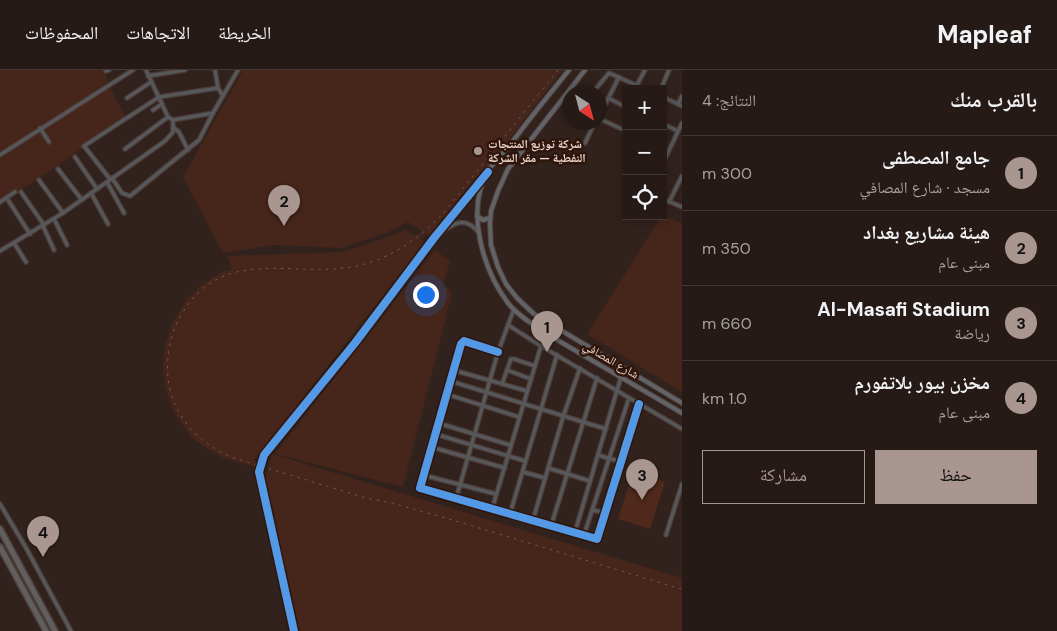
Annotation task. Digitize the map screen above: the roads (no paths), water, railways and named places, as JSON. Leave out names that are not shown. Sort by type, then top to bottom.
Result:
[{"type":"highway","points":[[0,529],[55,631]]},
{"type":"highway","points":[[0,547],[46,631]]},
{"type":"main road","name":"شارع المصافي","points":[[569,70],[488,172],[477,204],[477,216],[480,236],[490,273],[496,285],[514,309],[547,334],[682,413]]},
{"type":"main road","name":"شارع المصافي","points":[[585,70],[508,169],[498,191],[490,217],[491,245],[505,282],[520,301],[534,314],[682,403]]},
{"type":"main road","points":[[477,216],[483,220],[490,217]]},
{"type":"main road","points":[[496,285],[501,285],[505,282]]},
{"type":"main road","points":[[514,309],[520,301]]},
{"type":"main road","points":[[519,313],[517,305],[520,301]]},
{"type":"main road","points":[[620,376],[623,368]]},
{"type":"main road","points":[[625,379],[631,373]]},
{"type":"street","points":[[0,155],[132,70]]},
{"type":"street","points":[[146,70],[168,117],[173,120],[213,113]]},
{"type":"street","points":[[148,76],[184,70]]},
{"type":"street","points":[[215,70],[218,88],[223,96]]},
{"type":"street","points":[[218,88],[159,97],[84,146],[122,193],[130,196],[199,140],[238,70]]},
{"type":"street","points":[[598,85],[608,74],[637,85],[645,70]]},
{"type":"street","points":[[662,85],[669,70]]},
{"type":"street","points":[[619,77],[608,98],[622,105]]},
{"type":"street","points":[[127,98],[151,82]]},
{"type":"street","points":[[667,99],[680,105],[682,96]]},
{"type":"street","points":[[153,110],[162,104]]},
{"type":"street","points":[[125,149],[168,117]]},
{"type":"street","points":[[0,251],[63,213],[165,140],[174,128],[173,120]]},
{"type":"street","points":[[607,122],[624,130]]},
{"type":"street","points":[[668,152],[682,123]]},
{"type":"street","points":[[667,126],[678,131]]},
{"type":"street","points":[[40,128],[49,142]]},
{"type":"street","points":[[174,128],[179,132],[188,150]]},
{"type":"street","points":[[585,143],[592,130]]},
{"type":"street","points":[[75,157],[97,189]]},
{"type":"street","points":[[58,168],[82,200]]},
{"type":"street","points":[[294,631],[259,472],[264,455],[355,343],[434,238],[488,172]]},
{"type":"street","points":[[670,202],[682,176]]},
{"type":"street","points":[[110,179],[124,213]]},
{"type":"street","points":[[39,180],[63,213]]},
{"type":"street","points":[[0,202],[15,192]]},
{"type":"street","points":[[21,192],[43,225],[54,250]]},
{"type":"street","points":[[92,193],[108,224]]},
{"type":"street","points":[[8,200],[30,234]]},
{"type":"street","points":[[667,201],[682,207]]},
{"type":"street","points":[[54,219],[67,245]]},
{"type":"street","points":[[434,238],[452,224],[462,222],[469,224],[480,236]]},
{"type":"street","points":[[14,243],[26,262]]},
{"type":"street","points":[[456,498],[498,352],[514,309]]},
{"type":"street","points":[[508,325],[682,429]]},
{"type":"street","points":[[498,352],[462,342],[420,488],[597,539],[639,404]]},
{"type":"street","points":[[492,509],[541,346]]},
{"type":"street","points":[[510,514],[557,355]]},
{"type":"street","points":[[502,384],[511,359],[535,366]]},
{"type":"street","points":[[533,520],[580,368]]},
{"type":"street","points":[[453,370],[527,391]]},
{"type":"street","points":[[507,370],[531,379]]},
{"type":"street","points":[[575,532],[620,376]]},
{"type":"street","points":[[551,526],[597,378]]},
{"type":"street","points":[[450,381],[606,429]]},
{"type":"street","points":[[446,394],[519,417]]},
{"type":"street","points":[[584,536],[629,398]]},
{"type":"street","points":[[438,423],[510,445]]},
{"type":"street","points":[[435,434],[525,461]]},
{"type":"street","points":[[431,447],[504,468]]},
{"type":"street","points":[[598,455],[621,462]]},
{"type":"street","points":[[548,468],[590,481]]},
{"type":"street","points":[[523,472],[545,478]]},
{"type":"street","points":[[423,475],[496,494]]},
{"type":"street","points":[[666,535],[682,484]]},
{"type":"street","points":[[0,504],[71,631]]},
{"type":"street","points":[[593,510],[605,513]]},
{"type":"railway","points":[[558,70],[446,210],[428,228],[397,251],[361,265],[336,269],[263,269],[240,271],[218,279],[198,293],[181,315],[171,340],[168,376],[172,398],[177,409],[192,430],[211,446],[234,458],[366,498],[392,503],[456,521],[681,589]]},
{"type":"place","name":"شركة توزيع المنتجات النفطية — مقر الشركة","points":[[478,151]]},
{"type":"place","name":"هيئة مشاريع بغداد","points":[[284,226]]},
{"type":"place","name":"جامع المصطفى","points":[[547,352]]},
{"type":"place","name":"Al-Masafi Stadium","points":[[642,500]]},
{"type":"place","name":"مخزن بيور بلاتفورم","points":[[43,557]]}]
